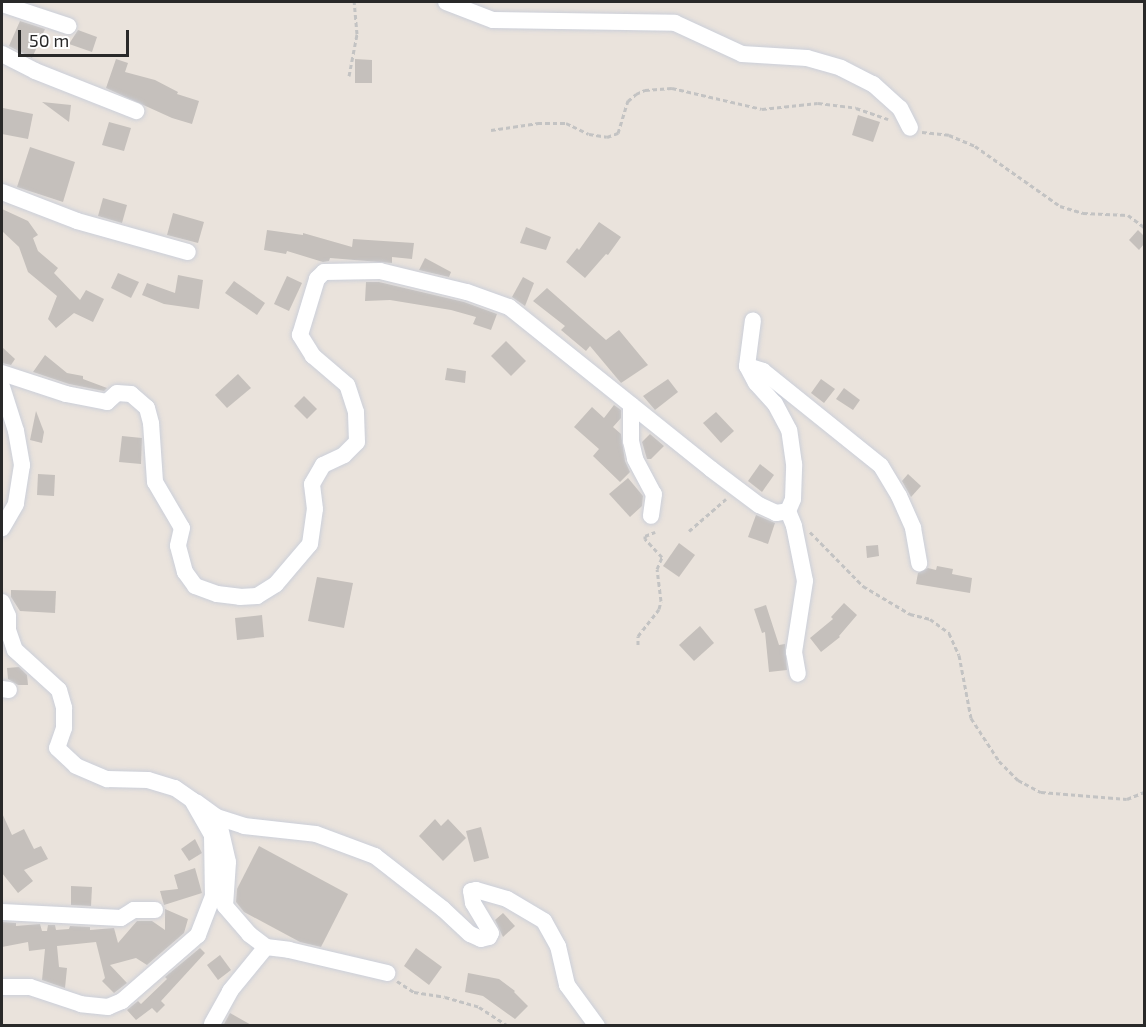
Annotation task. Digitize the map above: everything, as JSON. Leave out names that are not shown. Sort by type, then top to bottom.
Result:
[{"type":"street","points":[[446,2],[494,20],[675,23],[741,54],[807,58],[841,68],[873,84],[900,108],[910,128]]},
{"type":"street","points":[[2,4],[68,26]]},
{"type":"street","points":[[2,54],[35,71],[136,111]]},
{"type":"street","points":[[2,192],[77,221],[188,252]]},
{"type":"street","points":[[2,373],[66,394],[107,402],[117,393],[131,394],[147,408],[152,423],[155,482],[182,528],[178,546],[185,572],[195,586],[217,594],[240,597],[257,596],[276,584],[310,544],[315,509],[312,484],[323,465],[344,455],[357,442],[356,412],[347,385],[313,356],[300,335],[318,279],[324,272],[380,271],[456,289],[509,307],[745,494],[776,513],[788,511]]},
{"type":"street","points":[[753,320],[747,366],[756,383],[775,404],[789,430],[795,487],[788,511],[794,526],[805,581],[794,652],[798,674]]},
{"type":"street","points":[[747,366],[763,371],[881,466],[899,496],[913,528],[919,563]]},
{"type":"street","points":[[2,387],[22,465],[16,504],[2,528]]},
{"type":"street","points":[[2,422],[7,404]]},
{"type":"street","points":[[631,405],[631,441],[635,459],[654,495],[651,516]]},
{"type":"street","points":[[4,611],[15,650],[59,690],[64,708],[64,728],[57,748],[76,766],[107,779],[148,780],[175,788],[217,817],[244,826],[316,834],[375,856],[443,909],[470,934],[481,939],[489,937],[491,933],[473,903],[471,891],[476,890],[507,899],[544,921],[558,946],[567,985],[597,1026]]},
{"type":"street","points":[[2,987],[30,987],[81,1004],[108,1007],[122,1001],[138,989],[198,935],[213,896],[212,835],[192,800]]},
{"type":"street","points":[[217,817],[228,862],[225,906],[249,934],[266,947],[289,950],[387,974]]},
{"type":"street","points":[[2,912],[121,918],[134,910],[155,910]]},
{"type":"street","points":[[212,1024],[230,991],[266,947]]},
{"type":"path","points":[[349,76],[357,34],[354,2]]},
{"type":"path","points":[[491,130],[538,123],[566,123],[589,134],[608,137],[618,133],[628,101],[636,94],[645,90],[672,88],[762,109],[818,103],[855,108],[926,133],[949,135],[975,146],[1060,206],[1083,213],[1128,215],[1144,227]]},
{"type":"path","points":[[689,531],[729,498],[745,494]]},
{"type":"path","points":[[788,511],[863,586],[910,614],[930,619],[949,633],[959,654],[971,718],[999,761],[1018,780],[1041,792],[1127,799],[1144,792]]},
{"type":"path","points":[[638,645],[638,636],[659,609],[661,601],[657,569],[662,557],[645,539],[658,527],[651,516]]},
{"type":"path","points":[[387,974],[414,992],[445,997],[479,1008],[508,1026]]},
{"type":"building","points":[[20,21],[45,29],[32,58],[9,46]]},
{"type":"building","points":[[78,30],[97,37],[92,52],[69,44]]},
{"type":"building","points":[[116,59],[128,63],[125,72],[155,80],[178,92],[177,94],[199,101],[192,124],[172,118],[106,88]]},
{"type":"building","points":[[355,59],[372,60],[372,83],[355,83]]},
{"type":"building","points":[[42,102],[71,105],[69,122]]},
{"type":"building","points":[[3,108],[33,114],[28,139],[2,134]]},
{"type":"building","points":[[858,115],[880,122],[873,142],[852,135]]},
{"type":"building","points":[[109,122],[131,128],[124,151],[102,145]]},
{"type":"building","points":[[30,147],[75,162],[63,202],[17,187]]},
{"type":"building","points":[[103,198],[127,205],[122,223],[98,216]]},
{"type":"building","points":[[2,209],[28,221],[38,235],[33,238],[38,251],[58,268],[54,273],[80,300],[86,290],[104,299],[93,322],[74,313],[56,328],[48,319],[57,296],[28,272],[19,247],[2,231]]},
{"type":"building","points":[[173,213],[204,222],[198,243],[167,235]]},
{"type":"building","points":[[599,222],[621,237],[608,255],[606,254],[585,278],[566,262],[577,248],[579,250]]},
{"type":"building","points":[[526,227],[551,237],[546,250],[520,243]]},
{"type":"building","points":[[267,230],[303,235],[303,233],[352,247],[353,239],[414,243],[412,259],[392,257],[392,263],[330,258],[329,261],[323,262],[287,251],[286,254],[264,250]]},
{"type":"building","points":[[1138,230],[1144,236],[1144,244],[1139,250],[1129,240]]},
{"type":"building","points":[[425,258],[451,272],[449,277],[419,270]]},
{"type":"building","points":[[118,273],[139,282],[131,298],[111,288]]},
{"type":"building","points":[[178,275],[203,280],[199,309],[164,304],[142,295],[147,283],[175,293]]},
{"type":"building","points":[[287,276],[302,283],[289,311],[274,304]]},
{"type":"building","points":[[523,277],[534,283],[525,306],[512,297]]},
{"type":"building","points":[[234,281],[265,303],[257,315],[225,293]]},
{"type":"building","points":[[366,282],[379,282],[464,302],[497,314],[491,330],[473,324],[476,317],[451,310],[390,300],[365,301]]},
{"type":"building","points":[[547,288],[606,340],[619,330],[648,365],[621,383],[590,346],[586,351],[561,330],[565,326],[533,301]]},
{"type":"building","points":[[506,341],[526,361],[511,376],[491,356]]},
{"type":"building","points":[[2,347],[15,359],[11,365],[2,363]]},
{"type":"building","points":[[45,355],[67,373],[83,376],[83,379],[107,388],[104,391],[69,384],[33,372]]},
{"type":"building","points":[[447,368],[466,371],[465,383],[445,380]]},
{"type":"building","points":[[238,374],[251,388],[227,408],[215,395]]},
{"type":"building","points":[[668,379],[678,392],[655,410],[643,396]]},
{"type":"building","points":[[821,379],[835,389],[824,403],[811,393]]},
{"type":"building","points":[[844,388],[860,400],[853,410],[836,399]]},
{"type":"building","points":[[304,396],[317,409],[307,419],[294,406]]},
{"type":"building","points":[[614,405],[621,410],[621,418],[613,427],[621,434],[625,461],[630,472],[620,482],[593,456],[599,449],[574,427],[592,407],[604,418]]},
{"type":"building","points":[[36,411],[44,432],[42,443],[30,440]]},
{"type":"building","points":[[716,412],[734,431],[721,443],[703,423]]},
{"type":"building","points":[[650,434],[664,446],[651,459],[647,459],[642,442]]},
{"type":"building","points":[[122,436],[142,438],[141,464],[119,462]]},
{"type":"building","points":[[760,464],[774,475],[762,492],[748,481]]},
{"type":"building","points":[[38,474],[55,475],[54,496],[37,495]]},
{"type":"building","points":[[908,474],[921,486],[911,497],[902,481]]},
{"type":"building","points":[[628,478],[643,496],[642,506],[630,517],[609,494]]},
{"type":"building","points":[[756,515],[775,523],[768,544],[748,537]]},
{"type":"building","points":[[679,543],[695,555],[679,577],[663,566]]},
{"type":"building","points":[[878,545],[879,556],[867,558],[866,546]]},
{"type":"building","points":[[937,566],[953,569],[952,574],[972,578],[970,593],[916,584],[918,573],[928,568],[936,570]]},
{"type":"building","points":[[317,577],[353,583],[344,628],[308,621]]},
{"type":"building","points":[[11,590],[56,591],[55,613],[20,611],[11,597]]},
{"type":"building","points":[[844,603],[857,615],[840,637],[821,652],[810,638],[833,619],[831,617]]},
{"type":"building","points":[[766,605],[779,645],[785,644],[787,670],[769,672],[765,632],[762,633],[754,609]]},
{"type":"building","points":[[262,615],[264,637],[237,640],[235,618]]},
{"type":"building","points":[[700,626],[714,643],[694,661],[679,645]]},
{"type":"building","points":[[19,667],[27,675],[28,685],[18,685],[8,679],[7,668]]},
{"type":"building","points":[[2,813],[12,835],[24,829],[34,849],[41,846],[48,859],[24,870],[33,881],[18,893],[2,873]]},
{"type":"building","points":[[435,819],[441,826],[448,819],[466,838],[443,861],[419,836]]},
{"type":"building","points":[[481,827],[489,858],[474,862],[466,831]]},
{"type":"building","points":[[195,839],[202,853],[189,861],[181,849]]},
{"type":"building","points":[[259,846],[348,894],[321,947],[300,942],[244,912],[236,902],[237,889]]},
{"type":"building","points":[[195,868],[202,893],[164,905],[160,891],[178,889],[174,875]]},
{"type":"building","points":[[71,886],[92,887],[91,906],[71,905]]},
{"type":"building","points":[[165,909],[188,919],[184,933],[147,965],[136,958],[110,965],[127,983],[114,993],[102,981],[105,978],[96,942],[57,946],[59,967],[67,968],[65,988],[42,980],[45,949],[29,951],[28,942],[2,947],[2,922],[16,923],[16,926],[40,924],[42,931],[47,931],[48,925],[55,925],[56,930],[69,929],[70,926],[90,927],[90,930],[114,928],[118,943],[137,921],[152,921],[165,930]]},
{"type":"building","points":[[503,913],[515,926],[503,937],[495,920]]},
{"type":"building","points":[[200,948],[205,953],[161,1001],[165,1005],[157,1013],[152,1008],[136,1020],[127,1010],[138,1001],[141,1004],[167,979],[165,977]]},
{"type":"building","points":[[416,948],[442,967],[429,985],[404,966]]},
{"type":"building","points":[[220,955],[231,970],[218,980],[207,965]]},
{"type":"building","points":[[468,973],[499,979],[515,991],[528,1006],[515,1019],[483,996],[465,992]]},
{"type":"building","points":[[230,1013],[253,1026],[223,1026]]}]
